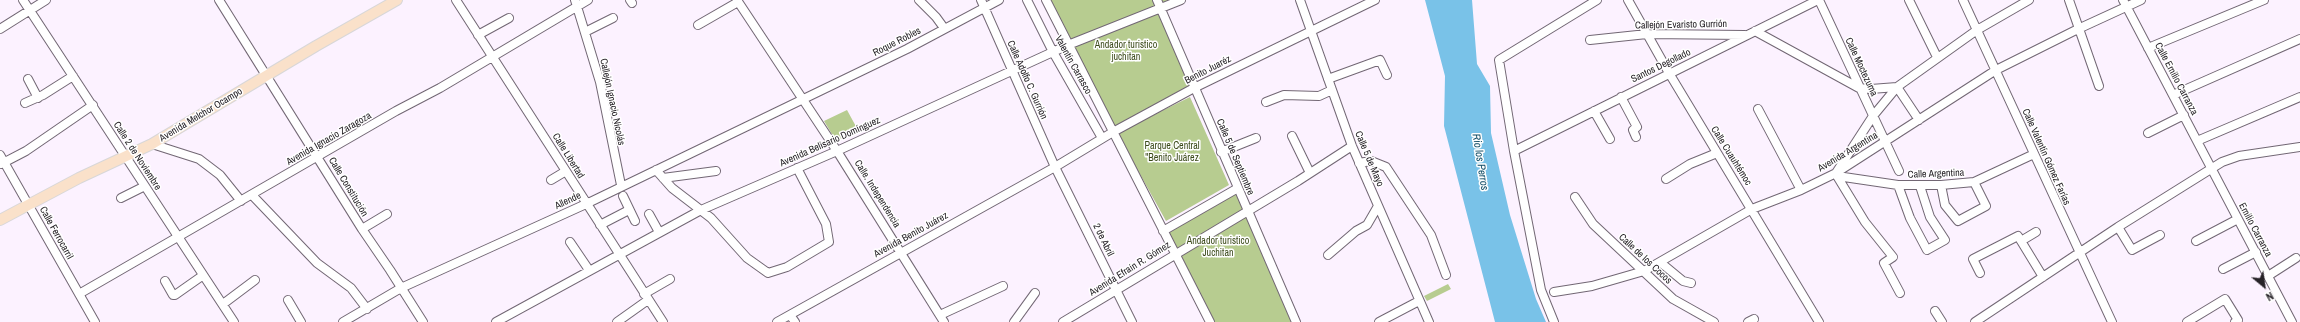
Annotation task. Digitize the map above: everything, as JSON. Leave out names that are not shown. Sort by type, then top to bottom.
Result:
[{"type":"main road","name":"Avenida Melchor Ocampo","points":[[0,220],[152,144],[386,2],[397,0]]},
{"type":"street","name":"Calle 2 de Noviembre","points":[[23,0],[93,105],[202,276],[234,322]]},
{"type":"street","points":[[0,29],[46,0]]},
{"type":"street","name":"Calle Constitución","points":[[219,0],[362,229],[423,322]]},
{"type":"street","name":"Calle Libertad","points":[[456,0],[663,322]]},
{"type":"street","name":"Avenida Ignacio Zaragoza","points":[[79,294],[492,57],[576,3],[588,0]]},
{"type":"street","points":[[918,0],[936,17],[944,28]]},
{"type":"street","name":"Roque Robles","points":[[802,99],[944,28],[983,3],[999,0]]},
{"type":"street","name":"Valentín Carrasco","points":[[1027,0],[1102,138]]},
{"type":"street","name":"Valentín Carrasco","points":[[1046,0],[1210,322]]},
{"type":"street","name":"Avenida Belisario Domínguez","points":[[496,322],[701,210],[838,151],[1159,4],[1181,0]]},
{"type":"street","name":"Calle 5 de Mayo","points":[[1300,0],[1352,146],[1429,322]]},
{"type":"street","name":"Benito Juaréz","points":[[1055,167],[1102,138],[1194,88],[1375,0]]},
{"type":"street","points":[[1554,322],[1542,295],[1514,151],[1499,60],[1598,0]]},
{"type":"street","name":"Calle Cuauhtémoc","points":[[1628,0],[1669,73],[1819,322]]},
{"type":"street","name":"Santos Degollado","points":[[1514,151],[1818,0]]},
{"type":"street","name":"Calle Moctezuma","points":[[1818,0],[1899,171]]},
{"type":"street","points":[[1909,0],[1937,57]]},
{"type":"street","name":"Calle Valentín Gómez Farías","points":[[1963,0],[2112,322]]},
{"type":"street","points":[[1900,294],[1884,263],[1893,257],[1865,222],[1836,174],[1873,116],[1897,86],[1977,30],[2029,0]]},
{"type":"street","points":[[2069,0],[2099,86]]},
{"type":"street","name":"Avenida Argentina","points":[[1554,292],[1592,286],[1644,271],[1752,209],[1801,190],[1836,174],[1996,70],[2078,29],[2125,3],[2141,0]]},
{"type":"street","points":[[2148,48],[2264,0]]},
{"type":"street","points":[[698,25],[737,1]]},
{"type":"street","name":"Calle. Independencia","points":[[737,1],[838,151],[942,319]]},
{"type":"street","name":"Callejón Ignacio Nicolás","points":[[576,3],[600,82],[621,185]]},
{"type":"street","name":"Calle Adolfo C. Gurrión","points":[[983,3],[1011,72],[1055,167]]},
{"type":"street","name":"Calle Emilio Carranza","points":[[2125,3],[2211,168]]},
{"type":"street","name":"Calle 5 de Septiembre","points":[[1159,4],[1221,152],[1296,322]]},
{"type":"street","points":[[478,35],[509,18]]},
{"type":"street","points":[[585,32],[613,18]]},
{"type":"street","points":[[1751,33],[1859,88],[1871,89],[1897,86]]},
{"type":"street","name":"Callejón Evaristo Gurrión","points":[[1590,40],[1647,34],[1751,33]]},
{"type":"street","points":[[2173,95],[2300,39]]},
{"type":"street","points":[[1328,79],[1380,60],[1387,75]]},
{"type":"street","points":[[25,103],[38,98],[73,76]]},
{"type":"street","points":[[28,79],[38,98]]},
{"type":"street","points":[[1897,86],[1918,120]]},
{"type":"street","points":[[1266,102],[1284,95],[1319,96],[1332,90]]},
{"type":"street","points":[[1621,97],[1637,127],[1633,130],[1636,137]]},
{"type":"street","points":[[2197,141],[2300,97]]},
{"type":"street","name":"Allende","points":[[343,322],[402,288],[586,204],[621,185],[656,170],[802,99]]},
{"type":"street","points":[[2,164],[26,151],[93,105]]},
{"type":"street","points":[[1758,109],[1801,190]]},
{"type":"street","points":[[1594,111],[1610,139]]},
{"type":"street","points":[[2148,133],[2184,115]]},
{"type":"street","points":[[1292,136],[1310,173]]},
{"type":"street","points":[[1221,152],[1256,138]]},
{"type":"street","points":[[152,144],[199,159],[220,175],[241,201]]},
{"type":"street","name":"Avenida Efraín R. Gómez","points":[[1063,322],[1117,291],[1175,253],[1247,212],[1352,146]]},
{"type":"street","points":[[1975,322],[2118,227],[2211,168],[2238,156],[2300,147]]},
{"type":"street","points":[[1666,179],[1690,164],[1717,153]]},
{"type":"street","name":"Calle Argentina","points":[[1836,174],[1898,185],[1920,186],[1974,182],[2034,154]]},
{"type":"street","name":"Calle Ferrocarril","points":[[0,155],[2,164],[29,205],[95,322]]},
{"type":"street","points":[[1359,163],[1371,161],[1386,167],[1431,235],[1446,275]]},
{"type":"street","name":"Avenida Benito Juárez","points":[[777,322],[792,318],[901,252],[1055,167]]},
{"type":"street","name":"2 de Abril","points":[[1055,167],[1132,322]]},
{"type":"street","points":[[656,170],[663,178],[711,218],[747,258],[768,274],[775,273],[829,242],[826,224],[797,168]]},
{"type":"street","name":"Emilio Carranza","points":[[2211,168],[2292,322]]},
{"type":"street","points":[[551,180],[566,171]]},
{"type":"street","points":[[663,178],[716,171]]},
{"type":"street","points":[[1941,185],[1945,204],[1958,221],[1986,206],[1974,182]]},
{"type":"street","points":[[1898,185],[1910,218],[1927,250],[1945,240],[1930,217],[1920,186]]},
{"type":"street","points":[[121,198],[145,186]]},
{"type":"street","points":[[1163,231],[1238,188]]},
{"type":"street","points":[[252,195],[317,263],[351,288],[367,309]]},
{"type":"street","points":[[623,196],[635,221]]},
{"type":"street","name":"Calle de los Cocos","points":[[1575,197],[1593,224],[1674,299],[1708,321]]},
{"type":"street","points":[[1328,255],[1356,231],[1367,225],[1378,206]]},
{"type":"street","points":[[600,225],[629,210]]},
{"type":"street","points":[[362,229],[387,214]]},
{"type":"street","points":[[649,214],[659,232]]},
{"type":"street","points":[[2196,241],[2238,219]]},
{"type":"street","points":[[2118,227],[2132,250],[2160,235]]},
{"type":"street","points":[[2020,241],[2036,232]]},
{"type":"street","points":[[1980,272],[1973,259],[2018,236],[2043,277]]},
{"type":"street","points":[[570,242],[589,270]]},
{"type":"street","points":[[2223,269],[2256,252]]},
{"type":"street","points":[[2268,276],[2296,258]]},
{"type":"street","points":[[1660,262],[1683,281],[1691,283]]},
{"type":"street","points":[[165,281],[173,295],[175,295],[202,276]]},
{"type":"street","points":[[617,322],[670,279]]},
{"type":"street","points":[[222,304],[255,280]]},
{"type":"street","points":[[942,319],[1003,286]]},
{"type":"street","points":[[1014,322],[1035,293]]},
{"type":"street","points":[[2187,322],[2225,299],[2238,320],[2236,322]]},
{"type":"street","points":[[288,300],[301,322]]},
{"type":"street","points":[[1379,322],[1419,301]]},
{"type":"street","points":[[1935,311],[1942,322]]},
{"type":"green space","name":"Andador turistico juchitan","points":[[1046,0],[1179,0],[1161,7],[1194,88],[1113,132]]},
{"type":"green space","name":"Parque Central \"Benito Juárez","points":[[1190,97],[1229,185],[1166,221],[1117,133]]},
{"type":"green space","points":[[847,110],[859,132],[836,141],[824,121]]},
{"type":"green space","name":"Andador turistico Juchitan","points":[[1238,188],[1296,322],[1210,322],[1163,231]]},
{"type":"green space","points":[[1448,284],[1451,289],[1427,301],[1424,296]]},
{"type":"water","name":"Rio los Perros","points":[[1425,0],[1472,0],[1477,64],[1490,86],[1491,133],[1510,215],[1536,299],[1546,322],[1495,322],[1444,126],[1445,76]]}]
